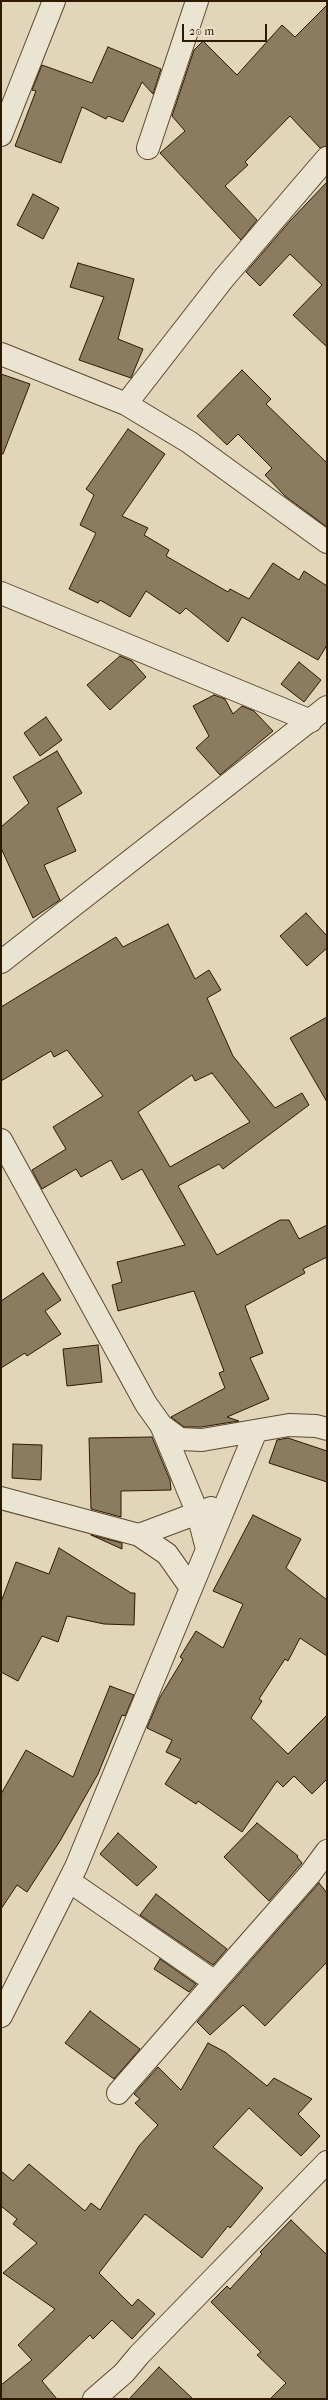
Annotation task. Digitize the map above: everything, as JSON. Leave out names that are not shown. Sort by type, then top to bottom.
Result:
[{"type":"street","points":[[1,134],[54,1]]},
{"type":"street","points":[[148,148],[198,1]]},
{"type":"street","points":[[126,404],[224,278],[327,158]]},
{"type":"street","points":[[1,354],[126,404],[189,442],[327,542]]},
{"type":"street","points":[[1,593],[319,714]]},
{"type":"street","points":[[1,962],[319,714]]},
{"type":"street","points":[[1,1140],[146,1404],[161,1425],[198,1514],[208,1548]]},
{"type":"street","points":[[161,1425],[180,1439],[202,1440],[289,1425],[316,1426],[327,1429]]},
{"type":"street","points":[[1,2016],[69,1881],[256,1431]]},
{"type":"street","points":[[1,1498],[139,1535],[168,1554],[191,1588]]},
{"type":"street","points":[[139,1535],[227,1502]]},
{"type":"street","points":[[118,2093],[310,1874],[327,1851]]},
{"type":"street","points":[[69,1881],[215,1982]]},
{"type":"street","points":[[94,2399],[124,2373],[139,2355],[327,2162]]},
{"type":"building","points":[[327,5],[327,146],[320,148],[290,116],[245,162],[248,165],[225,186],[257,220],[241,240],[160,153],[185,131],[172,116],[194,50],[203,41],[237,75],[282,25],[295,37]]},
{"type":"building","points":[[108,47],[161,69],[153,94],[142,82],[123,122],[108,116],[106,119],[82,107],[61,163],[15,146],[36,91],[32,90],[42,65],[92,83]]},
{"type":"building","points":[[327,182],[327,347],[293,315],[322,285],[290,254],[260,286],[246,272],[290,221]]},
{"type":"building","points":[[33,194],[59,208],[43,239],[17,225]]},
{"type":"building","points":[[78,263],[134,279],[118,339],[143,349],[131,378],[79,360],[104,297],[70,287]]},
{"type":"building","points":[[242,370],[271,399],[266,404],[327,463],[327,527],[285,496],[265,475],[272,468],[238,434],[227,445],[197,416]]},
{"type":"building","points":[[1,374],[30,384],[3,454],[1,454]]},
{"type":"building","points":[[128,429],[165,454],[122,516],[148,528],[144,535],[169,550],[166,556],[228,592],[230,589],[249,599],[273,563],[299,580],[304,571],[327,586],[327,645],[318,660],[242,617],[228,642],[186,608],[180,614],[146,591],[130,617],[100,600],[98,603],[69,589],[96,533],[80,525],[94,495],[86,489]]},
{"type":"building","points":[[120,656],[132,661],[146,677],[110,710],[87,685]]},
{"type":"building","points":[[299,662],[321,680],[304,702],[281,684]]},
{"type":"building","points":[[214,695],[225,699],[233,714],[242,706],[254,711],[273,731],[220,775],[196,748],[209,736],[193,706]]},
{"type":"building","points":[[46,717],[62,740],[40,756],[24,733]]},
{"type":"building","points":[[57,751],[82,793],[57,808],[76,851],[44,865],[60,900],[33,918],[1,848],[1,827],[29,803],[13,777]]},
{"type":"building","points":[[306,913],[327,936],[327,948],[307,966],[280,936]]},
{"type":"building","points":[[168,924],[195,979],[209,970],[221,990],[207,998],[233,1056],[275,1108],[302,1093],[309,1105],[223,1169],[219,1164],[178,1186],[217,1255],[280,1220],[289,1220],[299,1239],[327,1225],[327,1257],[303,1269],[305,1273],[245,1306],[263,1353],[250,1358],[269,1399],[227,1417],[239,1421],[201,1427],[184,1427],[171,1417],[225,1388],[219,1373],[224,1371],[194,1291],[118,1311],[112,1285],[122,1282],[117,1262],[185,1245],[142,1169],[122,1180],[111,1160],[81,1177],[76,1169],[42,1189],[32,1170],[66,1149],[53,1127],[103,1096],[67,1050],[54,1057],[51,1051],[1,1081],[1,1007],[116,937],[123,947]],"holes":[[[212,1073],[250,1122],[170,1167],[138,1112],[192,1075],[195,1081]]]},
{"type":"building","points":[[327,1017],[327,1102],[290,1038]]},
{"type":"building","points":[[43,1273],[61,1300],[45,1311],[61,1334],[27,1356],[25,1353],[1,1368],[1,1301]]},
{"type":"building","points":[[98,1345],[102,1382],[67,1386],[63,1349]]},
{"type":"building","points":[[152,1437],[170,1480],[171,1490],[121,1491],[121,1517],[91,1509],[89,1438]]},
{"type":"building","points":[[288,1438],[327,1451],[327,1482],[269,1463],[277,1440]]},
{"type":"building","points":[[13,1444],[42,1445],[41,1480],[12,1478]]},
{"type":"building","points":[[253,1515],[301,1539],[286,1568],[327,1600],[327,1656],[300,1638],[288,1661],[285,1659],[259,1699],[262,1701],[251,1718],[288,1754],[327,1715],[327,1779],[312,1794],[294,1776],[283,1787],[277,1781],[242,1832],[198,1801],[196,1804],[165,1784],[181,1759],[166,1752],[172,1740],[147,1728],[160,1697],[183,1659],[180,1657],[196,1631],[223,1648],[243,1604],[213,1591]]},
{"type":"building","points":[[91,1535],[122,1543],[122,1549]]},
{"type":"building","points":[[59,1548],[131,1593],[135,1593],[134,1625],[104,1624],[67,1616],[58,1642],[42,1636],[18,1681],[1,1672],[1,1602],[16,1562],[49,1574]]},
{"type":"building","points":[[110,1686],[134,1695],[125,1716],[122,1715],[98,1774],[60,1841],[27,1892],[17,1885],[1,1909],[1,1794],[26,1750],[73,1777]]},
{"type":"building","points":[[257,1823],[298,1856],[297,1857],[302,1863],[269,1901],[224,1857]]},
{"type":"building","points":[[118,1833],[157,1867],[137,1886],[100,1854]]},
{"type":"building","points":[[319,1883],[327,1893],[327,1962],[265,2026],[243,2005],[210,2035],[197,2022]]},
{"type":"building","points":[[156,1894],[227,1949],[213,1965],[140,1915]]},
{"type":"building","points":[[160,1959],[196,1984],[189,1992],[154,1969]]},
{"type":"building","points":[[90,2011],[140,2049],[114,2079],[65,2043]]},
{"type":"building","points":[[208,2043],[225,2052],[267,2086],[274,2078],[312,2099],[298,2114],[320,2136],[301,2156],[249,2108],[213,2147],[263,2188],[230,2228],[228,2226],[202,2258],[145,2214],[99,2273],[132,2306],[138,2299],[155,2314],[132,2339],[112,2320],[93,2339],[90,2335],[42,2381],[57,2399],[1,2399],[1,2385],[32,2360],[18,2345],[55,2309],[3,2273],[37,2243],[13,2224],[17,2219],[1,2206],[1,2171],[13,2181],[29,2164],[85,2211],[91,2203],[100,2210],[139,2146],[158,2125],[135,2103],[140,2099],[134,2094],[158,2067],[181,2090]]},
{"type":"building","points":[[291,2220],[327,2255],[327,2399],[270,2399],[286,2383],[257,2355],[261,2352],[211,2302],[227,2286],[230,2289],[262,2254],[260,2252]]},
{"type":"building","points":[[159,2367],[193,2399],[129,2399]]}]
